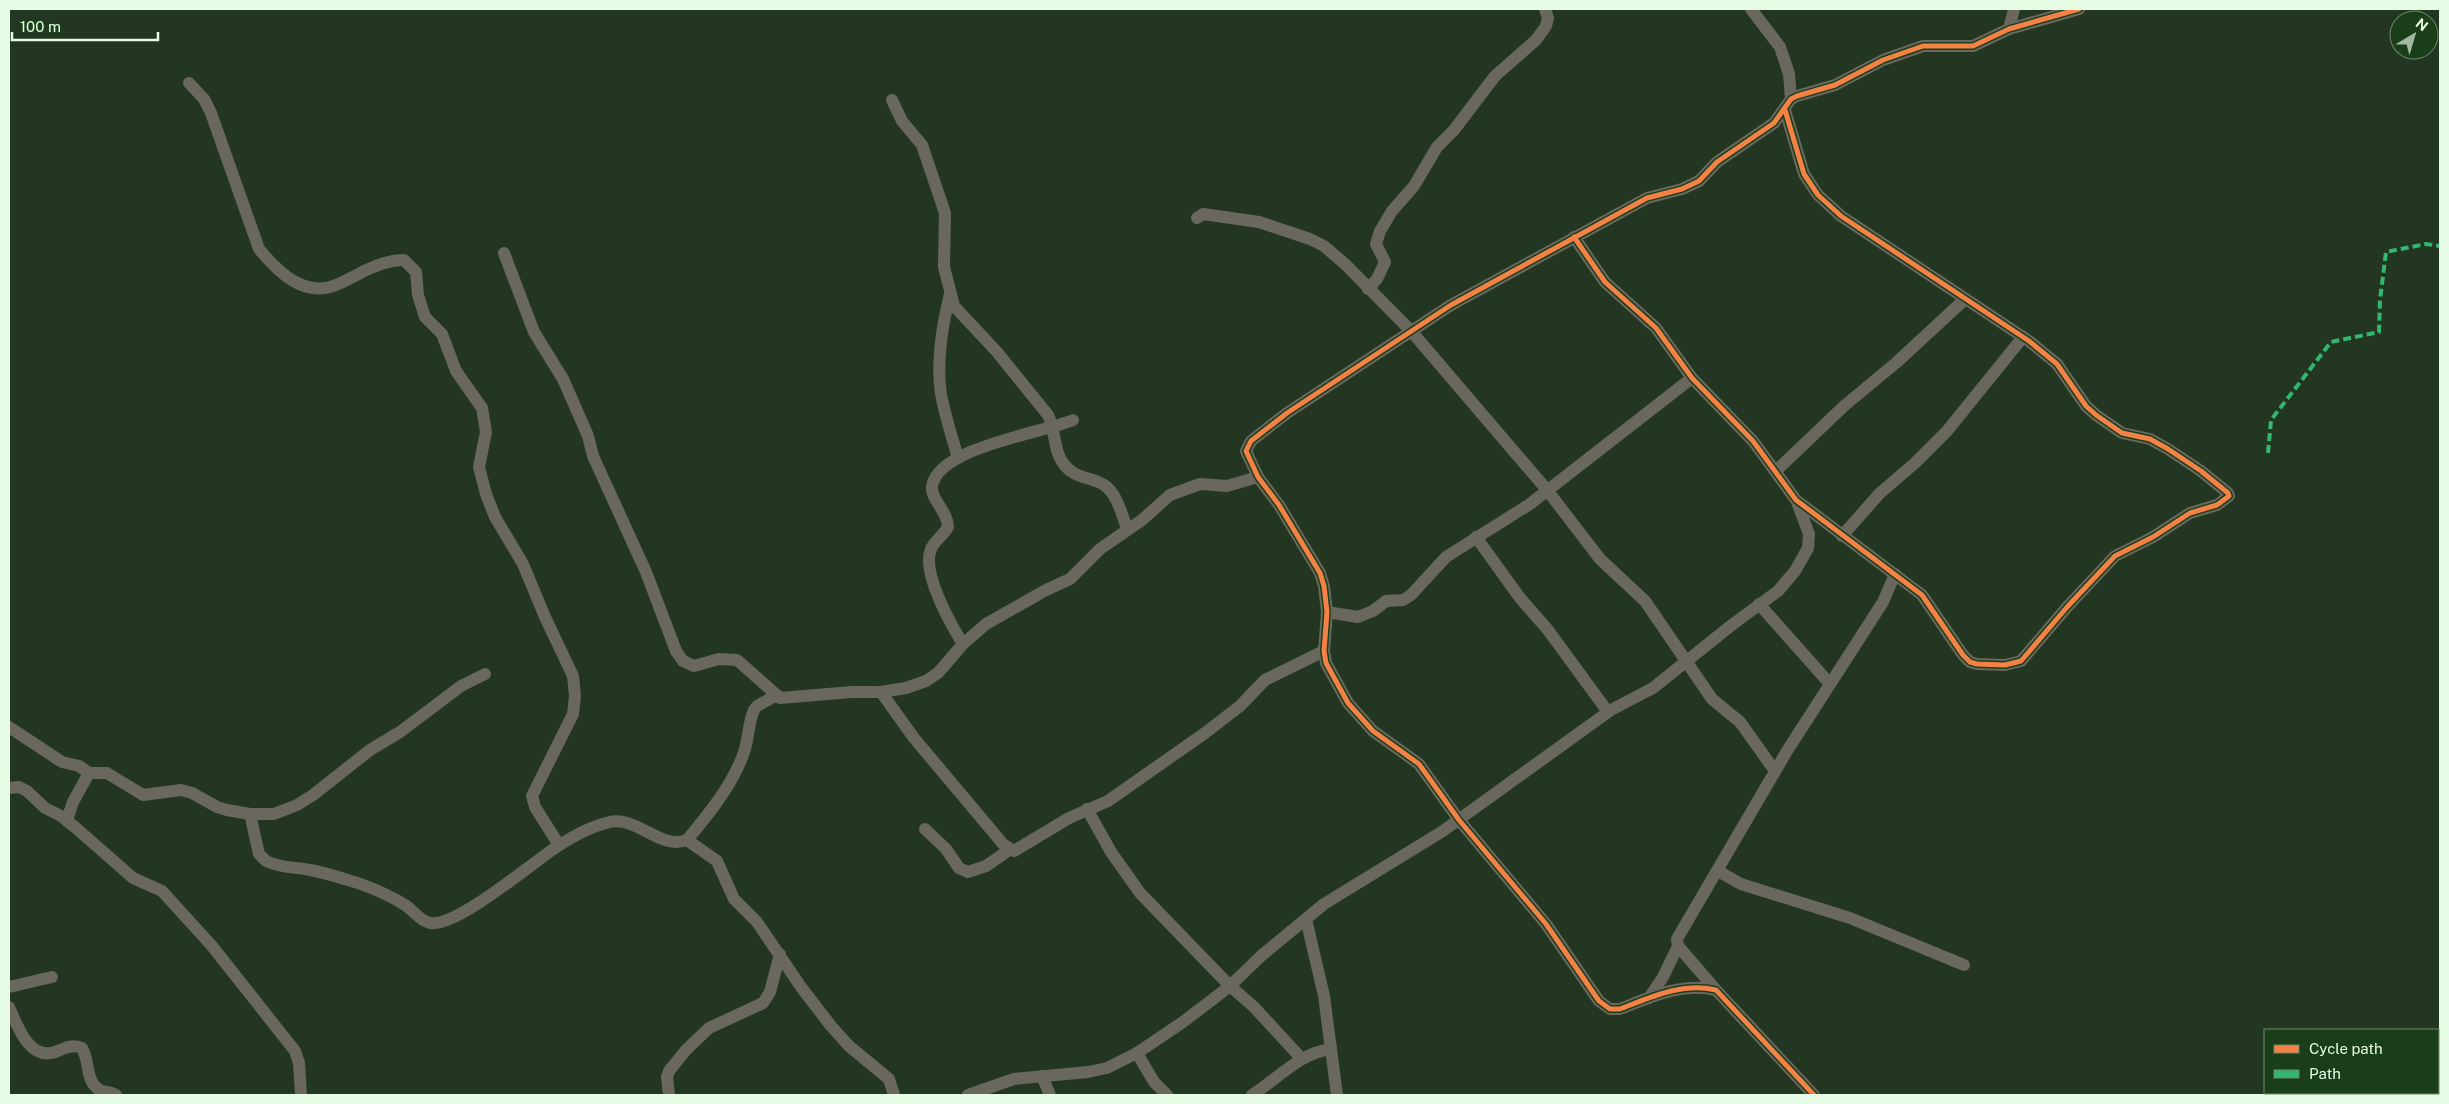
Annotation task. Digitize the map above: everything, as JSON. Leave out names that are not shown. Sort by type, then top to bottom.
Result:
[{"type":"street","points":[[1368,288],[1377,279],[1385,262],[1376,244],[1380,231],[1392,211],[1414,186],[1437,147],[1454,130],[1495,76],[1536,40],[1546,26],[1548,18],[1545,9]]},
{"type":"street","points":[[1751,9],[1780,47],[1789,74],[1788,105],[1798,158],[1804,174],[1818,195],[1858,230],[1915,265],[1964,300],[2023,337],[2057,364],[2086,406],[2096,415],[2122,433],[2150,439],[2168,449],[2201,471],[2226,491],[2229,496],[2216,505],[2190,514],[2153,537],[2115,556],[2068,606],[2021,661],[2005,665],[1977,664],[1966,659],[1922,595],[1796,500]]},
{"type":"street","points":[[2008,29],[2014,9]]},
{"type":"street","points":[[1716,990],[1693,986],[1615,1010],[1599,1001],[1533,906],[1459,820],[1420,764],[1374,731],[1348,703],[1331,675],[1324,651],[1327,612],[1324,586],[1313,559],[1280,505],[1258,477],[1246,455],[1247,447],[1251,441],[1332,382],[1451,305],[1647,198],[1699,181],[1718,162],[1768,129],[1788,105],[1816,89],[1835,86],[1883,60],[1923,46],[1973,46],[2008,29],[2079,9]]},
{"type":"street","points":[[1789,74],[1798,83],[1816,89]]},
{"type":"street","points":[[189,83],[204,99],[211,114],[259,249],[274,268],[303,286],[318,289],[335,285],[384,262],[395,260],[404,260],[416,272],[418,295],[425,317],[442,334],[456,371],[482,408],[486,432],[479,467],[491,507],[523,564],[544,617],[565,655],[573,676],[575,696],[573,714],[532,796],[535,807],[560,845]]},
{"type":"street","points":[[892,100],[902,121],[922,145],[945,213],[943,256],[954,306],[1013,370],[1048,416],[1054,426],[1058,455],[1062,463],[1079,477],[1101,483],[1109,489],[1127,529]]},
{"type":"street","points":[[1197,218],[1203,214],[1258,222],[1310,239],[1324,246],[1345,264],[1412,332],[1547,490],[1596,555],[1645,601],[1712,699],[1740,722],[1775,771]]},
{"type":"street","points":[[968,1095],[1014,1078],[1088,1072],[1107,1068],[1137,1053],[1183,1022],[1230,986],[1261,956],[1338,894],[1459,820],[1608,712],[1653,688],[1758,604],[1778,591],[1796,570],[1808,548],[1810,534],[1796,500],[1777,470],[1692,378],[1656,328],[1605,282],[1574,237]]},
{"type":"street","points":[[504,253],[534,332],[563,379],[588,436],[593,456],[646,572],[676,651],[683,661],[694,666],[719,660],[737,660],[777,696],[784,698],[852,692],[881,692],[916,685],[932,678],[963,644],[993,619],[1070,579],[1100,549],[1142,520],[1170,495],[1200,484],[1227,486],[1258,477]]},
{"type":"street","points":[[950,294],[945,315],[939,370],[941,394],[958,458]]},
{"type":"street","points":[[1777,470],[1844,406],[1897,362],[1964,300]]},
{"type":"street","points":[[1842,536],[1880,494],[1947,431],[2023,337]]},
{"type":"street","points":[[1327,612],[1358,616],[1373,611],[1386,601],[1403,600],[1411,595],[1446,558],[1476,537],[1508,520],[1692,378]]},
{"type":"street","points":[[963,644],[943,610],[930,562],[931,549],[948,528],[947,516],[932,492],[933,482],[936,477],[958,458],[1010,438],[1074,420]]},
{"type":"street","points":[[1810,534],[1823,521]]},
{"type":"street","points":[[1476,537],[1520,598],[1548,630],[1608,712]]},
{"type":"street","points":[[1649,998],[1663,977],[1678,946],[1677,938],[1775,771],[1883,602],[1895,574]]},
{"type":"street","points":[[1758,604],[1830,684]]},
{"type":"street","points":[[925,829],[946,849],[953,862],[964,871],[972,872],[986,866],[1010,850],[1014,851],[1087,809],[1108,801],[1136,783],[1240,706],[1274,674],[1303,663],[1324,651]]},
{"type":"street","points":[[9,727],[62,762],[79,766],[89,773],[108,773],[143,795],[181,790],[192,793],[217,807],[250,814],[274,814],[297,805],[330,783],[370,750],[400,732],[461,686],[485,674]]},
{"type":"street","points":[[881,692],[914,738],[1010,850]]},
{"type":"street","points":[[250,814],[259,854],[266,861],[335,876],[385,893],[430,923],[448,920],[489,897],[510,879],[560,845],[605,823],[616,821],[639,826],[673,843],[687,840],[719,797],[738,767],[745,751],[754,710],[777,696]]},
{"type":"street","points":[[66,820],[73,802],[89,773]]},
{"type":"street","points":[[9,788],[23,788],[45,808],[66,820],[133,878],[162,891],[212,946],[295,1051],[299,1063],[301,1095]]},
{"type":"street","points":[[1087,809],[1111,852],[1140,893],[1230,986],[1254,1007],[1301,1058]]},
{"type":"street","points":[[687,840],[717,861],[731,895],[757,922],[801,987],[841,1037],[889,1078],[894,1095]]},
{"type":"street","points":[[1718,871],[1741,884],[1850,918],[1964,965]]},
{"type":"street","points":[[1306,919],[1324,996],[1337,1095]]},
{"type":"street","points":[[1678,946],[1716,990],[1814,1095]]},
{"type":"street","points":[[669,1095],[667,1077],[669,1071],[702,1033],[709,1028],[758,1007],[767,998],[780,954]]},
{"type":"street","points":[[9,987],[52,977]]},
{"type":"street","points":[[9,1007],[30,1045],[36,1050],[47,1053],[71,1046],[82,1048],[87,1059],[91,1082],[100,1090],[116,1095]]},
{"type":"street","points":[[1252,1095],[1270,1084],[1311,1052],[1330,1049]]},
{"type":"street","points":[[1137,1053],[1150,1077],[1166,1095]]},
{"type":"street","points":[[1042,1076],[1050,1095]]},
{"type":"marked path","points":[[2268,453],[2271,420],[2331,342],[2379,332],[2380,300],[2386,252],[2426,244],[2440,246]]},
{"type":"cycle path","points":[[1814,1095],[1716,990],[1703,988],[1679,989],[1620,1009],[1610,1009],[1599,1001],[1546,924],[1459,820],[1419,764],[1373,731],[1348,703],[1326,663],[1324,651],[1327,612],[1324,586],[1320,573],[1279,505],[1258,477],[1246,451],[1251,441],[1287,413],[1451,305],[1647,198],[1682,189],[1699,181],[1717,162],[1774,123],[1791,99],[1835,85],[1883,60],[1923,46],[1973,46],[2009,29],[2079,9]]},
{"type":"cycle path","points":[[1574,237],[1605,282],[1656,328],[1692,378],[1753,441],[1796,500],[1922,595],[1963,655],[1970,662],[2005,665],[2021,661],[2068,606],[2115,556],[2153,537],[2190,513],[2217,505],[2229,496],[2228,493],[2201,471],[2168,449],[2150,439],[2122,433],[2096,415],[2086,406],[2057,364],[2029,341],[1841,216],[1818,195],[1804,174],[1785,110]]}]
